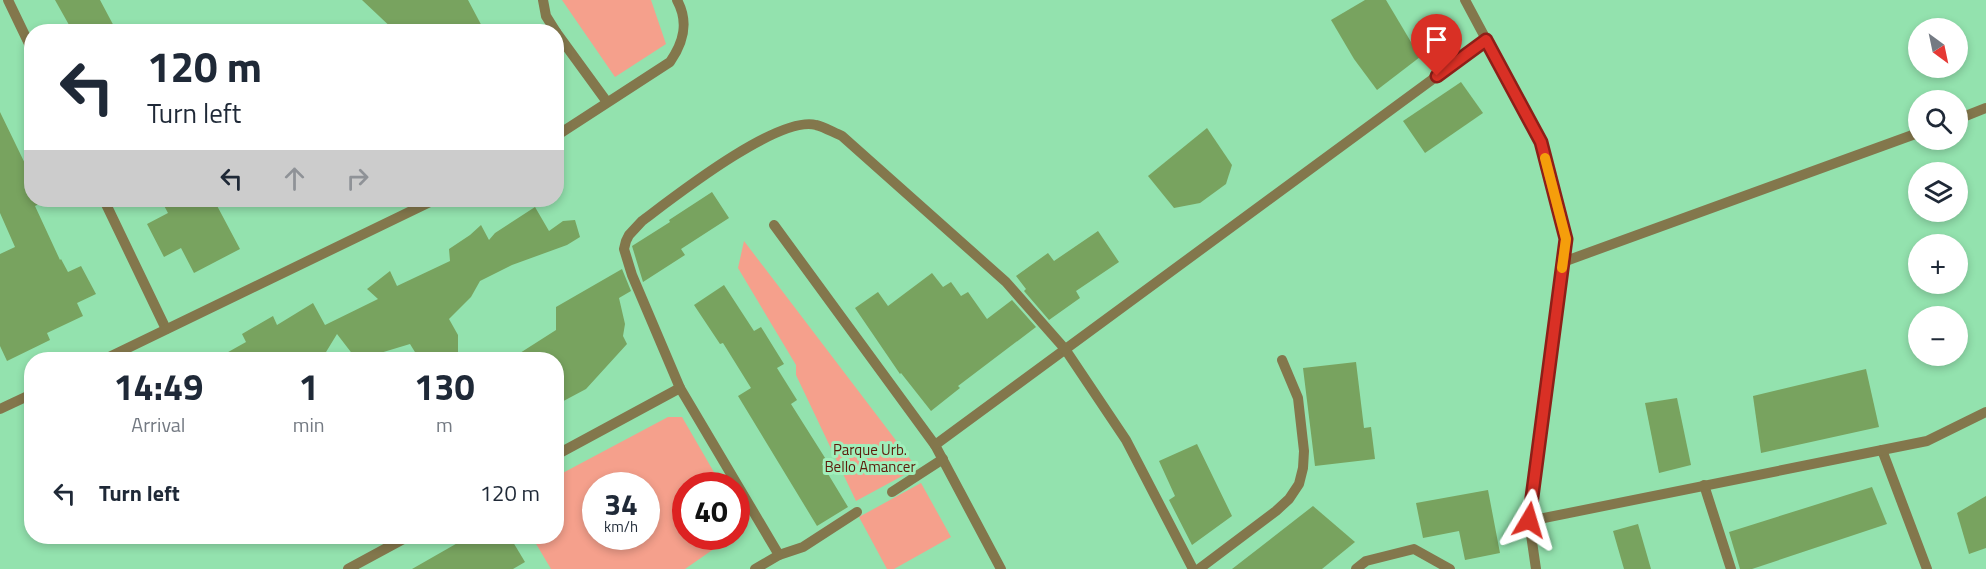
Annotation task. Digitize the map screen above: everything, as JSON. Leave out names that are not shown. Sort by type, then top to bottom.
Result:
[{"type":"street","points":[[8,0],[24,33]]},
{"type":"street","points":[[543,0],[546,16],[551,24]]},
{"type":"street","points":[[564,131],[670,62],[680,49],[684,22],[677,0]]},
{"type":"street","points":[[1465,0],[1541,142],[1566,239],[1529,520],[1536,569]]},
{"type":"street","points":[[935,445],[1486,40]]},
{"type":"street","points":[[564,43],[607,102]]},
{"type":"street","points":[[1968,114],[1986,108]]},
{"type":"street","points":[[779,555],[680,388],[632,275],[624,249],[629,235],[658,210],[753,143],[786,128],[815,124],[842,136],[1006,282],[1065,349],[1126,440],[1193,569]]},
{"type":"street","points":[[1563,262],[1908,137]]},
{"type":"street","points":[[107,207],[166,329]]},
{"type":"street","points":[[119,352],[419,207]]},
{"type":"street","points":[[774,225],[935,445],[1001,569]]},
{"type":"street","points":[[1199,569],[1276,511],[1289,499],[1299,484],[1304,451],[1298,398],[1282,360]]},
{"type":"street","points":[[564,451],[680,388]]},
{"type":"street","points":[[0,409],[24,398]]},
{"type":"street","points":[[1529,520],[1927,441],[1986,412]]},
{"type":"street","points":[[1882,450],[1927,569]]},
{"type":"street","points":[[892,492],[943,459]]},
{"type":"street","points":[[1704,485],[1731,569]]},
{"type":"street","points":[[755,569],[779,555],[803,547],[856,512]]},
{"type":"street","points":[[348,569],[394,544]]},
{"type":"street","points":[[1356,569],[1366,561],[1414,549],[1449,569]]},
{"type":"green space","points":[[562,0],[651,0],[666,44],[615,77]]},
{"type":"green space","name":"Parque Urb. Bello Amancer","points":[[744,241],[917,468],[856,501],[796,375],[796,365],[738,268]]},
{"type":"green space","points":[[668,417],[682,417],[714,472],[672,472],[672,550],[712,550],[685,569],[551,569],[536,544],[564,544],[564,472]]},
{"type":"green space","name":"Parque Urb. Bello Amancer","points":[[921,483],[951,537],[894,569],[887,569],[859,517]]},
{"type":"building","points":[[55,0],[100,0],[113,24],[68,24]]},
{"type":"building","points":[[362,0],[468,0],[481,24],[388,24]]},
{"type":"building","points":[[1365,0],[1386,0],[1420,57],[1377,90],[1354,59],[1331,20]]},
{"type":"building","points":[[1461,82],[1483,113],[1425,153],[1403,121]]},
{"type":"building","points":[[0,112],[24,162],[24,207],[35,207],[68,272],[81,266],[96,294],[77,303],[83,316],[47,333],[50,340],[7,361],[0,346],[0,254],[15,247],[0,213]]},
{"type":"building","points":[[1207,128],[1232,165],[1226,184],[1200,203],[1174,208],[1148,176]]},
{"type":"building","points":[[712,192],[729,218],[681,249],[685,255],[643,282],[632,246]]},
{"type":"building","points":[[165,207],[218,207],[240,249],[194,273],[181,248],[164,257],[147,224],[168,213]]},
{"type":"building","points":[[535,207],[549,231],[563,221],[575,220],[580,237],[567,245],[512,265],[480,281],[471,297],[449,319],[458,335],[458,352],[415,352],[410,344],[384,352],[351,352],[337,334],[326,352],[228,352],[246,342],[242,334],[273,316],[277,325],[313,303],[325,325],[378,299],[367,289],[390,271],[397,286],[450,261],[449,249],[481,225],[489,240],[495,233]]},
{"type":"building","points":[[1098,231],[1119,262],[1076,291],[1080,298],[1049,320],[1024,291],[1026,289],[1016,276],[1048,253],[1054,261]]},
{"type":"building","points":[[622,269],[631,291],[619,298],[625,324],[623,336],[627,344],[586,389],[564,401],[564,352],[522,352],[556,330],[556,307]]},
{"type":"building","points":[[932,273],[943,287],[951,282],[961,296],[968,292],[987,319],[1012,300],[1036,327],[958,386],[960,388],[931,411],[900,374],[855,308],[878,292],[888,306]]},
{"type":"building","points":[[724,285],[754,331],[761,327],[784,364],[777,368],[797,400],[791,404],[827,461],[822,464],[848,507],[817,526],[738,396],[751,388],[723,343],[720,344],[694,305]]},
{"type":"building","points":[[1356,362],[1364,428],[1371,427],[1375,459],[1315,466],[1303,368]]},
{"type":"building","points":[[1866,369],[1879,427],[1761,453],[1753,396]]},
{"type":"building","points":[[1677,398],[1691,465],[1659,473],[1645,403]]},
{"type":"building","points":[[1197,444],[1232,516],[1192,545],[1169,500],[1175,496],[1159,461]]},
{"type":"building","points":[[1872,487],[1887,524],[1752,569],[1740,569],[1729,532]]},
{"type":"building","points":[[1488,490],[1500,553],[1465,560],[1459,531],[1423,538],[1416,503]]},
{"type":"building","points":[[1986,496],[1986,548],[1969,554],[1957,513]]},
{"type":"building","points":[[1313,506],[1355,542],[1322,569],[1232,569]]},
{"type":"building","points":[[1638,524],[1651,569],[1624,569],[1613,531]]},
{"type":"building","points":[[456,544],[514,544],[525,562],[513,569],[412,569]]},
{"type":"slow traffic","points":[[1545,158],[1566,239],[1562,268]]},
{"type":"route","points":[[1437,76],[1486,40],[1541,142],[1566,239],[1529,520]]}]
